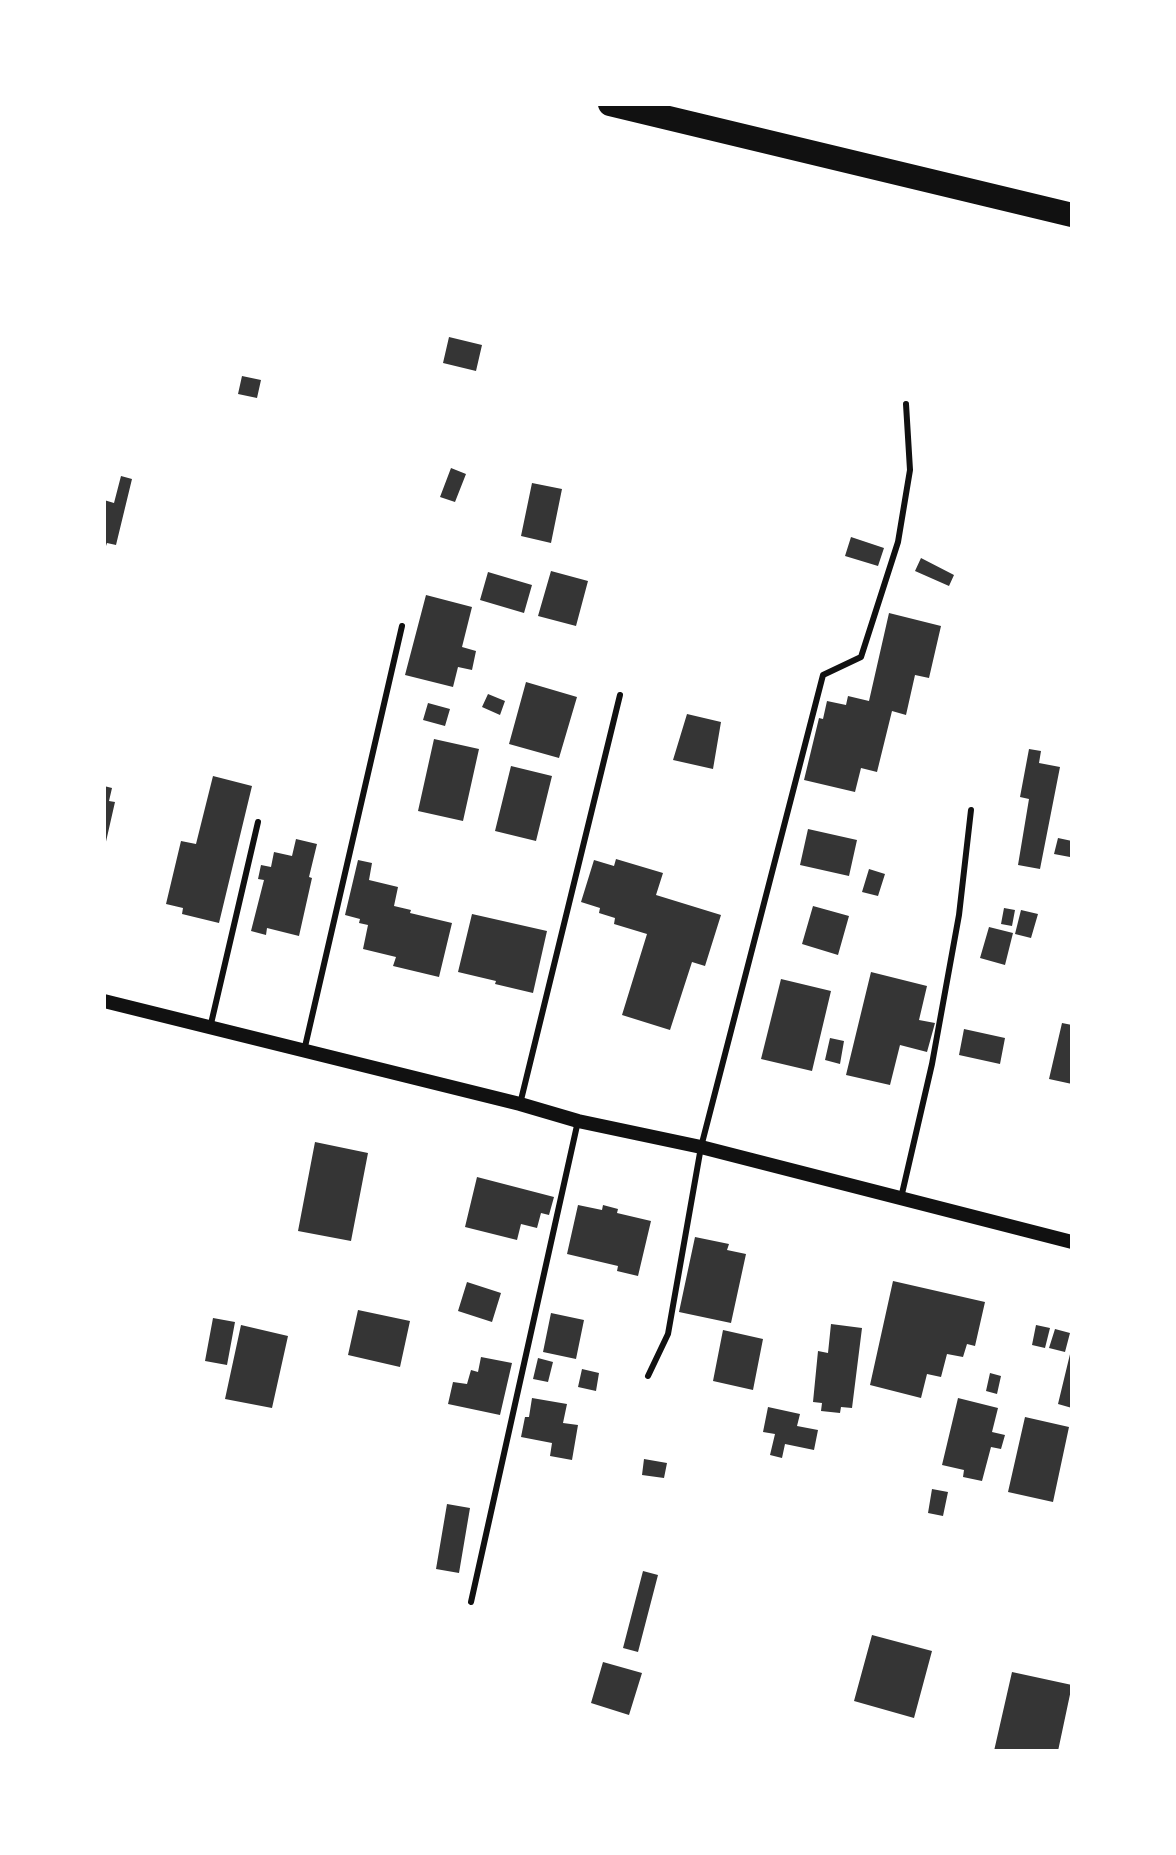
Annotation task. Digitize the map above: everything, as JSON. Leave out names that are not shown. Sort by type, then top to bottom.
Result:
[{"type":"highway","points":[[610,104],[1072,215]]},
{"type":"street","points":[[104,1001],[578,1121],[701,1147],[1072,1242]]},
{"type":"lane","points":[[648,1376],[668,1334],[701,1147],[823,675],[861,657],[898,542],[910,470],[906,404]]},
{"type":"lane","points":[[304,1051],[402,626]]},
{"type":"lane","points":[[520,1104],[620,695]]},
{"type":"lane","points":[[901,1198],[938,1034],[959,915],[971,810]]},
{"type":"lane","points":[[210,1028],[258,822]]},
{"type":"lane","points":[[471,1602],[578,1121]]},
{"type":"building","points":[[449,337],[482,345],[476,371],[443,363]]},
{"type":"building","points":[[242,376],[261,380],[257,398],[238,394]]},
{"type":"building","points":[[451,468],[466,474],[455,502],[440,497]]},
{"type":"building","points":[[121,476],[132,479],[116,545],[107,543],[104,552],[104,500],[114,503]]},
{"type":"building","points":[[532,483],[562,489],[551,543],[521,536]]},
{"type":"building","points":[[851,537],[884,548],[878,566],[845,556]]},
{"type":"building","points":[[921,558],[954,575],[949,586],[915,571]]},
{"type":"building","points":[[551,571],[588,581],[576,626],[538,616]]},
{"type":"building","points":[[488,572],[532,585],[524,613],[480,600]]},
{"type":"building","points":[[426,595],[472,607],[462,647],[476,651],[472,670],[458,667],[453,687],[405,675]]},
{"type":"building","points":[[889,613],[941,626],[929,678],[915,675],[906,715],[892,711],[877,772],[861,768],[855,792],[804,780],[819,718],[823,719],[827,701],[846,705],[848,696],[869,701]]},
{"type":"building","points":[[526,682],[577,697],[559,758],[509,744]]},
{"type":"building","points":[[488,694],[505,701],[500,715],[482,707]]},
{"type":"building","points":[[428,703],[450,709],[445,726],[423,720]]},
{"type":"building","points":[[687,714],[721,722],[713,769],[673,760]]},
{"type":"building","points":[[434,739],[479,749],[463,821],[418,811]]},
{"type":"building","points":[[1029,749],[1041,751],[1039,763],[1060,767],[1040,869],[1018,865],[1029,799],[1020,797]]},
{"type":"building","points":[[511,766],[552,776],[536,841],[495,831]]},
{"type":"building","points":[[213,776],[252,786],[219,923],[182,914],[183,908],[166,904],[181,841],[196,844]]},
{"type":"building","points":[[104,786],[112,788],[109,801],[115,802],[105,846]]},
{"type":"building","points":[[808,829],[857,840],[849,876],[800,865]]},
{"type":"building","points":[[1058,838],[1072,841],[1070,857],[1054,854]]},
{"type":"building","points":[[296,839],[317,844],[299,936],[267,928],[266,935],[251,931],[264,880],[258,879],[261,865],[271,867],[274,852],[292,856]]},
{"type":"building","points":[[616,859],[663,873],[656,895],[721,915],[705,966],[692,962],[670,1030],[622,1015],[647,934],[614,924],[615,918],[599,913],[600,908],[581,902],[594,860],[614,866]]},
{"type":"building","points":[[358,860],[372,863],[369,880],[398,887],[394,906],[452,923],[439,977],[393,966],[396,957],[363,949],[368,925],[345,915]]},
{"type":"building","points":[[869,869],[885,874],[878,896],[862,892]]},
{"type":"building","points":[[813,906],[849,916],[838,955],[802,944]]},
{"type":"building","points":[[1004,908],[1015,910],[1012,926],[1001,924]]},
{"type":"building","points":[[1021,910],[1038,914],[1031,938],[1015,934]]},
{"type":"building","points":[[472,914],[547,931],[533,993],[458,972]]},
{"type":"building","points":[[989,927],[1013,933],[1005,965],[980,958]]},
{"type":"building","points":[[871,972],[927,986],[919,1020],[935,1023],[927,1052],[900,1045],[890,1085],[846,1075]]},
{"type":"building","points":[[781,979],[831,991],[812,1071],[761,1059]]},
{"type":"building","points":[[1062,1023],[1072,1025],[1072,1084],[1049,1079]]},
{"type":"building","points":[[964,1029],[1005,1038],[1000,1064],[959,1055]]},
{"type":"building","points":[[830,1038],[844,1041],[840,1064],[825,1060]]},
{"type":"building","points":[[315,1142],[368,1153],[351,1241],[298,1231]]},
{"type":"building","points":[[477,1177],[554,1197],[549,1215],[541,1213],[537,1228],[521,1224],[517,1240],[465,1227]]},
{"type":"building","points":[[578,1205],[602,1210],[603,1205],[618,1209],[617,1213],[651,1221],[638,1276],[617,1271],[618,1266],[567,1254]]},
{"type":"building","points":[[695,1237],[729,1244],[727,1250],[746,1254],[731,1323],[679,1312]]},
{"type":"building","points":[[893,1281],[985,1302],[975,1346],[967,1344],[963,1357],[947,1354],[941,1377],[927,1374],[921,1398],[870,1385]]},
{"type":"building","points":[[467,1282],[501,1293],[492,1322],[458,1311]]},
{"type":"building","points":[[358,1310],[410,1321],[400,1367],[348,1355]]},
{"type":"building","points":[[551,1313],[584,1320],[576,1359],[543,1352]]},
{"type":"building","points":[[213,1318],[235,1322],[227,1365],[205,1361]]},
{"type":"building","points":[[831,1324],[862,1328],[852,1408],[841,1407],[840,1413],[821,1411],[822,1403],[813,1402],[818,1351],[828,1353]]},
{"type":"building","points":[[241,1325],[288,1336],[272,1408],[225,1399]]},
{"type":"building","points":[[1036,1325],[1050,1328],[1045,1348],[1032,1345]]},
{"type":"building","points":[[1055,1329],[1070,1333],[1065,1352],[1049,1348]]},
{"type":"building","points":[[723,1330],[763,1339],[753,1390],[713,1381]]},
{"type":"building","points":[[1072,1350],[1072,1408],[1058,1404]]},
{"type":"building","points":[[481,1357],[512,1363],[500,1415],[448,1404],[453,1382],[467,1384],[471,1370],[478,1372]]},
{"type":"building","points":[[538,1358],[553,1362],[548,1382],[533,1379]]},
{"type":"building","points":[[582,1369],[599,1373],[596,1391],[578,1387]]},
{"type":"building","points":[[990,1373],[1001,1376],[997,1394],[986,1391]]},
{"type":"building","points":[[532,1398],[567,1404],[563,1423],[578,1425],[572,1460],[550,1456],[552,1443],[521,1437]]},
{"type":"building","points":[[958,1398],[998,1408],[992,1432],[1005,1435],[1001,1449],[991,1447],[982,1481],[963,1477],[964,1470],[942,1465]]},
{"type":"building","points":[[768,1407],[800,1414],[797,1426],[818,1430],[814,1450],[785,1444],[782,1458],[770,1455],[775,1434],[763,1432]]},
{"type":"building","points":[[1025,1417],[1069,1427],[1053,1502],[1008,1492]]},
{"type":"building","points":[[644,1459],[667,1463],[664,1478],[642,1475]]},
{"type":"building","points":[[932,1489],[948,1492],[943,1516],[928,1513]]},
{"type":"building","points":[[447,1504],[470,1508],[459,1573],[436,1569]]},
{"type":"building","points":[[643,1571],[658,1575],[638,1652],[623,1648]]},
{"type":"building","points":[[872,1635],[932,1651],[914,1718],[854,1701]]},
{"type":"building","points":[[603,1662],[642,1673],[629,1715],[591,1703]]},
{"type":"building","points":[[1012,1672],[1072,1685],[1058,1751],[994,1751]]}]
